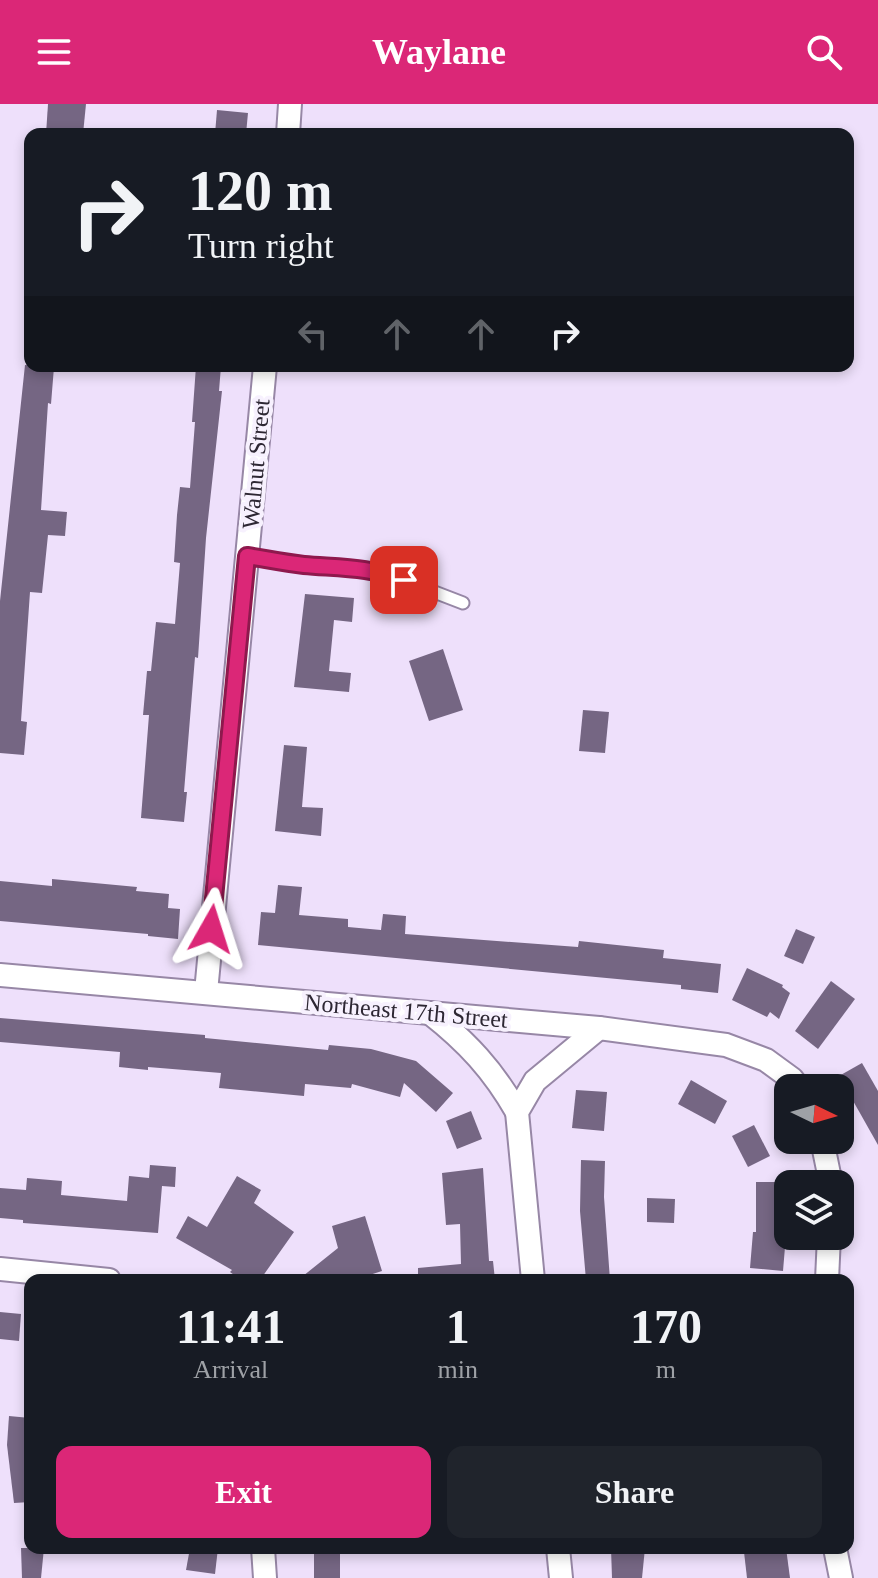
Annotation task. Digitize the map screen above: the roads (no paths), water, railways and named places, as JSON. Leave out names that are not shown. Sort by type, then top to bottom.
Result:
[{"type":"street","points":[[288,128],[290,104]]},
{"type":"street","name":"Walnut Street","points":[[206,992],[264,372]]},
{"type":"street","name":"Northeast 17th Street","points":[[0,975],[599,1028],[726,1045],[766,1060],[785,1074]]},
{"type":"street","points":[[430,1013],[463,1039],[490,1070],[517,1112],[532,1274]]},
{"type":"street","points":[[517,1112],[535,1081],[599,1028]]},
{"type":"street","points":[[827,1274],[828,1250]]},
{"type":"street","points":[[0,1269],[50,1274]]},
{"type":"street","points":[[263,1554],[265,1578]]},
{"type":"street","points":[[559,1554],[561,1578]]},
{"type":"street","points":[[836,1554],[841,1578]]},
{"type":"lane","points":[[247,556],[385,573],[463,603]]}]
